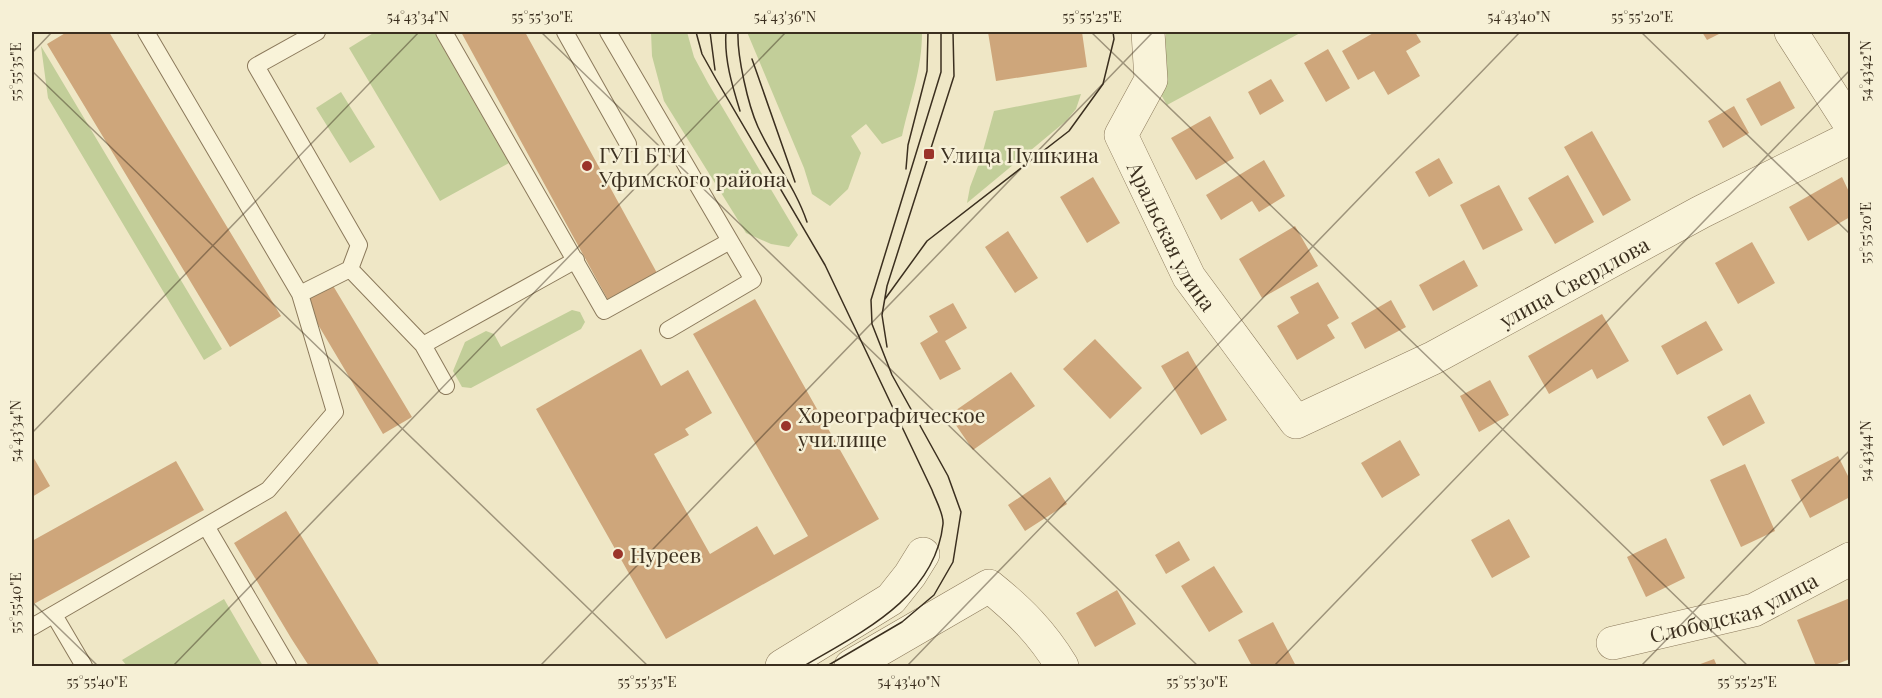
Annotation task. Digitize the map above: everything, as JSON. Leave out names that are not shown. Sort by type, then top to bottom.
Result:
[{"type":"street","name":"Аральская улица","points":[[1148,32],[1151,80],[1121,135],[1189,277],[1296,422]]},
{"type":"street","points":[[1791,32],[1851,124]]},
{"type":"street","name":"улица Свердлова","points":[[1296,422],[1433,358],[1701,212],[1851,138]]},
{"type":"street","points":[[782,666],[836,653],[891,599],[910,576],[923,554]]},
{"type":"street","name":"Слободская улица","points":[[1613,643],[1754,610],[1851,559]]},
{"type":"street","points":[[851,666],[989,586],[1018,609],[1050,646],[1062,666]]},
{"type":"lane","points":[[32,627],[268,490],[335,412],[300,294],[146,32]]},
{"type":"lane","points":[[444,32],[604,311],[730,241]]},
{"type":"lane","points":[[565,32],[628,144]]},
{"type":"lane","points":[[608,32],[753,280],[668,330]]},
{"type":"lane","points":[[300,294],[351,269],[359,244],[256,66],[311,33]]},
{"type":"lane","points":[[423,345],[576,260]]},
{"type":"lane","points":[[351,269],[423,345],[446,386]]},
{"type":"lane","points":[[206,526],[288,666]]},
{"type":"lane","points":[[54,615],[84,666]]},
{"type":"green space","points":[[375,32],[434,32],[509,163],[440,201],[349,48]]},
{"type":"green space","points":[[651,32],[687,32],[694,57],[708,83],[798,235],[789,247],[771,244],[746,233],[664,101],[652,56]]},
{"type":"green space","points":[[747,32],[922,32],[918,72],[902,136],[882,144],[866,124],[851,136],[861,153],[848,189],[830,206],[812,194],[804,168]]},
{"type":"green space","points":[[1166,32],[1302,32],[1167,105],[1160,93]]},
{"type":"green space","points":[[41,46],[222,349],[204,360],[48,98]]},
{"type":"green space","points":[[341,92],[375,147],[350,163],[316,108]]},
{"type":"green space","points":[[1081,94],[1076,109],[1066,121],[967,203],[994,111]]},
{"type":"green space","points":[[572,310],[580,312],[585,322],[581,329],[471,388],[462,387],[453,371],[465,342],[486,331],[494,334],[501,347]]},
{"type":"green space","points":[[224,599],[263,666],[127,666],[122,660]]},
{"type":"building","points":[[67,32],[109,32],[281,316],[230,347],[47,44]]},
{"type":"building","points":[[461,32],[525,32],[657,273],[608,300]]},
{"type":"building","points":[[988,32],[1082,32],[1087,67],[996,81]]},
{"type":"building","points":[[1375,32],[1415,32],[1421,42],[1406,51],[1420,76],[1388,95],[1374,71],[1358,80],[1342,51]]},
{"type":"building","points":[[1702,32],[1723,32],[1707,40]]},
{"type":"building","points":[[1328,49],[1350,88],[1326,102],[1304,63]]},
{"type":"building","points":[[1271,79],[1284,101],[1260,115],[1248,92]]},
{"type":"building","points":[[1780,81],[1795,108],[1761,126],[1746,99]]},
{"type":"building","points":[[1734,106],[1749,133],[1723,148],[1708,121]]},
{"type":"building","points":[[1210,116],[1234,158],[1196,180],[1171,138]]},
{"type":"building","points":[[1592,131],[1631,200],[1603,216],[1564,147]]},
{"type":"building","points":[[1439,158],[1453,183],[1429,197],[1415,172]]},
{"type":"building","points":[[1264,160],[1285,196],[1259,212],[1252,201],[1221,220],[1206,195]]},
{"type":"building","points":[[1568,175],[1594,222],[1555,244],[1528,198]]},
{"type":"building","points":[[1093,177],[1120,223],[1087,243],[1060,197]]},
{"type":"building","points":[[1842,177],[1850,194],[1850,217],[1808,241],[1789,207]]},
{"type":"building","points":[[1499,185],[1523,230],[1483,250],[1460,205]]},
{"type":"building","points":[[1295,226],[1318,266],[1262,298],[1239,259]]},
{"type":"building","points":[[1008,231],[1038,278],[1015,293],[985,247]]},
{"type":"building","points":[[1752,242],[1775,283],[1738,304],[1715,263]]},
{"type":"building","points":[[1464,260],[1478,286],[1433,311],[1419,285]]},
{"type":"building","points":[[1318,282],[1339,318],[1327,325],[1335,338],[1297,360],[1277,326],[1299,313],[1290,297]]},
{"type":"building","points":[[332,284],[412,417],[383,434],[304,301]]},
{"type":"building","points":[[755,299],[879,519],[666,639],[536,409],[641,349],[661,386],[688,370],[712,413],[685,429],[689,435],[654,454],[710,554],[757,526],[774,555],[808,536],[693,334]]},
{"type":"building","points":[[1391,300],[1406,327],[1365,349],[1351,323]]},
{"type":"building","points":[[953,303],[967,328],[945,341],[961,369],[940,380],[920,343],[938,332],[929,316]]},
{"type":"building","points":[[1602,314],[1629,361],[1597,379],[1592,369],[1549,394],[1528,356]]},
{"type":"building","points":[[1706,321],[1723,350],[1677,375],[1661,346]]},
{"type":"building","points":[[1095,339],[1142,388],[1110,419],[1063,369]]},
{"type":"building","points":[[1188,351],[1227,420],[1201,435],[1161,366]]},
{"type":"building","points":[[1011,372],[1035,406],[973,450],[949,415]]},
{"type":"building","points":[[1490,380],[1509,415],[1479,432],[1460,396]]},
{"type":"building","points":[[1750,394],[1765,423],[1723,446],[1707,417]]},
{"type":"building","points":[[1400,440],[1420,475],[1382,498],[1361,463]]},
{"type":"building","points":[[32,455],[50,486],[32,497]]},
{"type":"building","points":[[1838,456],[1850,480],[1850,497],[1810,518],[1791,480]]},
{"type":"building","points":[[176,461],[204,510],[32,605],[32,541]]},
{"type":"building","points":[[1745,464],[1775,531],[1741,547],[1710,480]]},
{"type":"building","points":[[1050,477],[1067,504],[1025,531],[1008,505]]},
{"type":"building","points":[[286,511],[380,666],[309,666],[291,638],[234,543]]},
{"type":"building","points":[[1509,519],[1530,557],[1492,578],[1471,540]]},
{"type":"building","points":[[1666,538],[1685,578],[1646,597],[1627,557]]},
{"type":"building","points":[[1179,541],[1190,560],[1166,574],[1155,555]]},
{"type":"building","points":[[1214,566],[1243,612],[1209,632],[1181,586]]},
{"type":"building","points":[[1117,590],[1136,624],[1095,647],[1076,613]]},
{"type":"building","points":[[1850,598],[1850,659],[1832,666],[1816,666],[1797,620]]},
{"type":"building","points":[[1273,622],[1296,666],[1252,666],[1238,640]]},
{"type":"building","points":[[1714,659],[1717,666],[1695,666]]},
{"type":"tram line","points":[[696,32],[702,54],[825,265],[932,490],[943,520],[937,550],[926,573],[910,593],[870,626],[804,666]]},
{"type":"tram line","points":[[710,32],[715,70]]},
{"type":"tram line","points":[[726,32],[727,62],[740,111]]},
{"type":"tram line","points":[[738,32],[741,67],[754,118],[797,198],[807,222]]},
{"type":"tram line","points":[[906,169],[908,145],[927,71],[928,32]]},
{"type":"tram line","points":[[827,666],[902,622],[934,595],[953,562],[961,512],[948,476],[892,375],[872,324],[871,300],[941,72],[941,32]]},
{"type":"tram line","points":[[887,347],[882,315],[887,286],[954,76],[953,32]]},
{"type":"tram line","points":[[885,299],[927,241],[1069,131],[1103,84],[1114,39],[1113,32]]},
{"type":"tram line","points":[[752,59],[795,182]]},
{"type":"place","name":"Улица Пушкина","points":[[929,154]]},
{"type":"place","name":"ГУП БТИ Уфимского района","points":[[587,166]]},
{"type":"place","name":"Хореографическое училище","points":[[786,426]]},
{"type":"place","name":"Нуреев","points":[[618,554]]}]
